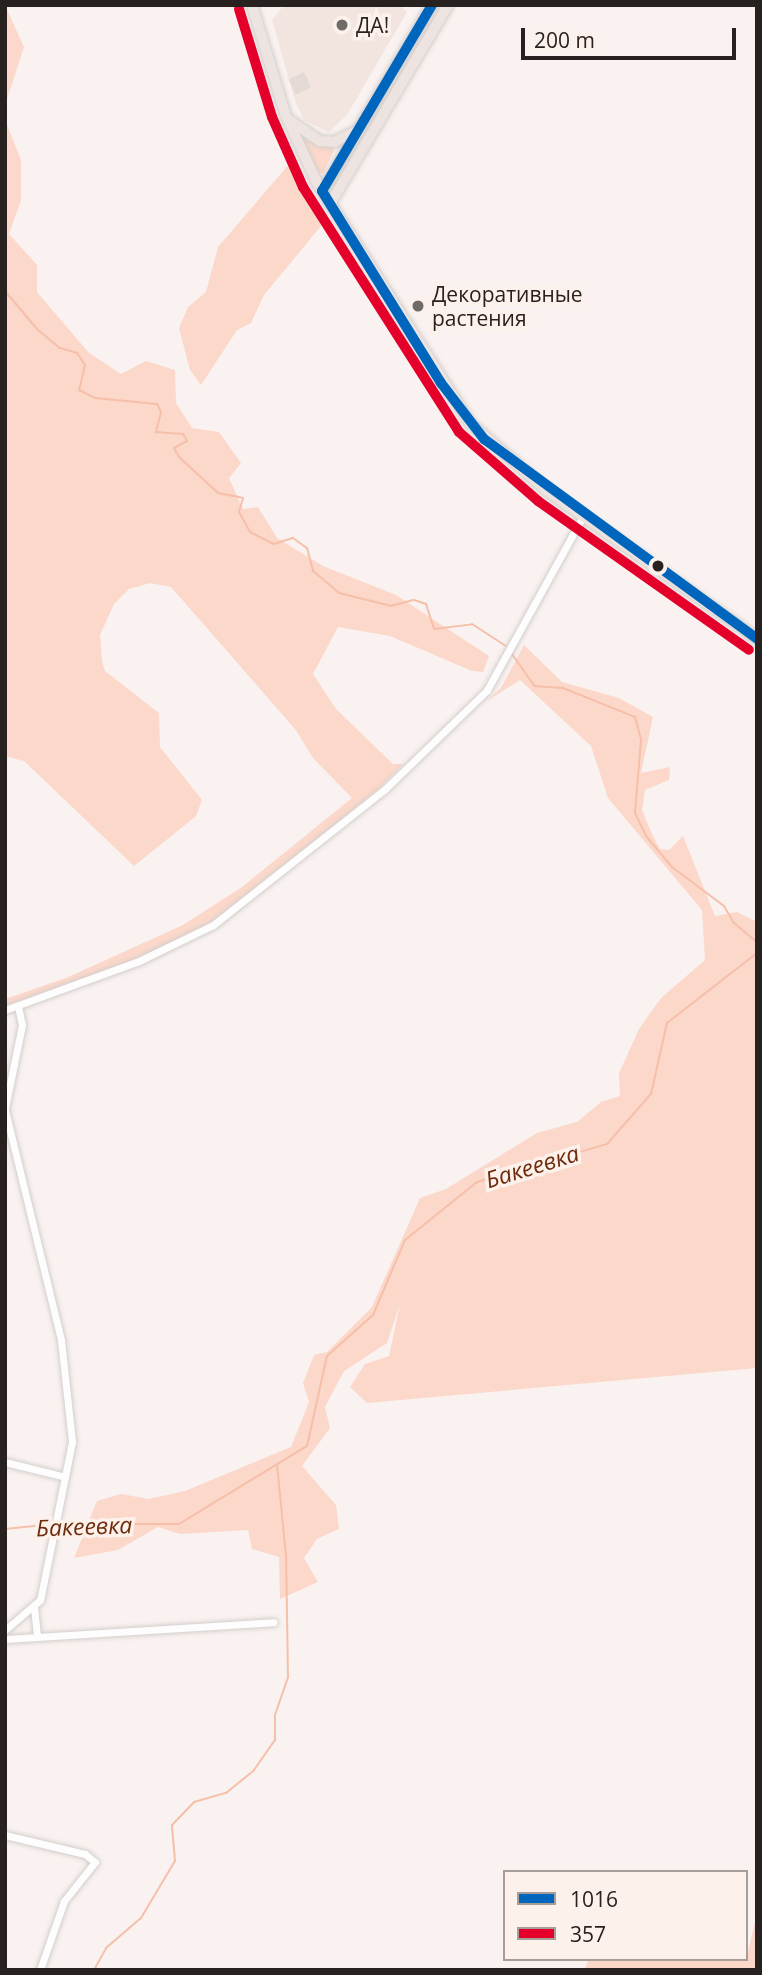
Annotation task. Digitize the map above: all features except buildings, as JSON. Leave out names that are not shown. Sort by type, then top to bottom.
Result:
[{"type":"main road","points":[[252,5],[285,113],[322,191],[470,423],[497,451],[583,516],[757,639]]},
{"type":"main road","points":[[322,191],[432,5]]},
{"type":"main road","points":[[330,204],[448,5]]},
{"type":"main road","points":[[285,113],[299,130],[320,141],[334,142],[360,128]]},
{"type":"street","points":[[5,1010],[139,961],[213,925],[386,789],[486,690],[583,516]]},
{"type":"street","points":[[18,1006],[22,1025],[5,1109],[72,1408],[72,1442],[62,1476],[49,1569],[34,1607],[37,1637]]},
{"type":"street","points":[[5,1462],[62,1476]]},
{"type":"street","points":[[5,1630],[34,1607]]},
{"type":"street","points":[[5,1639],[273,1622]]},
{"type":"street","points":[[5,1835],[85,1854],[95,1862],[64,1901],[40,1970]]},
{"type":"shaded area","points":[[5,5],[24,47],[5,105]]},
{"type":"shaded area","points":[[284,5],[400,5],[407,12],[347,115],[329,132],[304,120],[295,101],[272,20]]},
{"type":"shaded area","points":[[5,120],[21,160],[21,200],[9,234],[37,265],[37,292],[89,353],[121,374],[146,361],[175,370],[176,403],[192,428],[219,432],[241,463],[229,478],[243,509],[258,507],[277,538],[323,566],[396,595],[489,656],[483,672],[472,671],[390,636],[338,627],[313,674],[336,709],[393,764],[403,764],[377,791],[210,923],[150,954],[5,1006],[5,999],[66,978],[183,925],[242,887],[352,798],[313,758],[295,729],[171,587],[150,583],[129,589],[114,604],[100,635],[102,661],[105,671],[159,713],[160,747],[202,800],[196,816],[134,866],[24,761],[5,756]]},
{"type":"shaded area","points":[[302,139],[335,148],[323,174],[319,173]]},
{"type":"shaded area","points":[[291,162],[321,226],[264,295],[251,323],[237,330],[201,385],[190,370],[179,328],[188,307],[206,292],[218,247]]},
{"type":"shaded area","points":[[524,645],[562,682],[619,698],[653,717],[641,773],[670,767],[669,780],[645,790],[642,810],[651,832],[660,849],[669,850],[683,836],[715,916],[737,912],[757,922],[757,1368],[367,1403],[350,1387],[365,1364],[389,1356],[400,1304],[387,1343],[344,1371],[325,1407],[330,1428],[302,1466],[336,1505],[339,1529],[317,1539],[304,1558],[318,1582],[280,1599],[279,1557],[252,1549],[248,1530],[180,1534],[158,1527],[118,1550],[74,1558],[97,1501],[121,1494],[149,1499],[185,1491],[291,1447],[309,1402],[303,1383],[314,1355],[327,1352],[372,1307],[420,1198],[446,1189],[537,1133],[577,1122],[601,1102],[620,1096],[619,1073],[639,1029],[661,998],[705,960],[702,910],[608,798],[591,746],[520,680],[487,701],[501,688]]},
{"type":"shaded area","points":[[757,1913],[757,1970],[585,1970],[587,1961],[748,1961]]},
{"type":"waterway","points":[[5,291],[37,329],[60,348],[77,353],[85,365],[79,390],[95,398],[157,404],[161,412],[156,432],[183,434],[187,441],[174,448],[179,457],[218,493],[243,498],[239,512],[250,532],[274,544],[293,538],[307,548],[313,571],[339,593],[391,606],[414,600],[426,604],[434,629],[472,624],[506,646]]},
{"type":"waterway","points":[[512,654],[534,686],[563,688],[635,717],[641,740],[635,813],[646,836],[672,867],[724,906],[734,923],[757,942]]},
{"type":"waterway","name":"Бакеевка","points":[[59,1524],[179,1524],[307,1446],[327,1356],[373,1315],[405,1240],[477,1182],[607,1144],[651,1094],[667,1023],[757,953]]},
{"type":"waterway","points":[[94,1970],[106,1948],[141,1918],[175,1861],[172,1825],[194,1802],[226,1793],[254,1770],[275,1740],[275,1715],[288,1678],[286,1556],[277,1465]]},
{"type":"waterway","name":"Бакеевка","points":[[5,1529],[53,1524]]},
{"type":"transit line","name":"1016","points":[[432,5],[322,191],[441,383],[484,439],[757,639]]},
{"type":"transit line","name":"357","points":[[239,9],[272,117],[303,187],[459,432],[538,501],[749,650]]},
{"type":"place","name":"ДА!","points":[[342,25]]},
{"type":"place","name":"Декоративные растения","points":[[418,306]]}]
